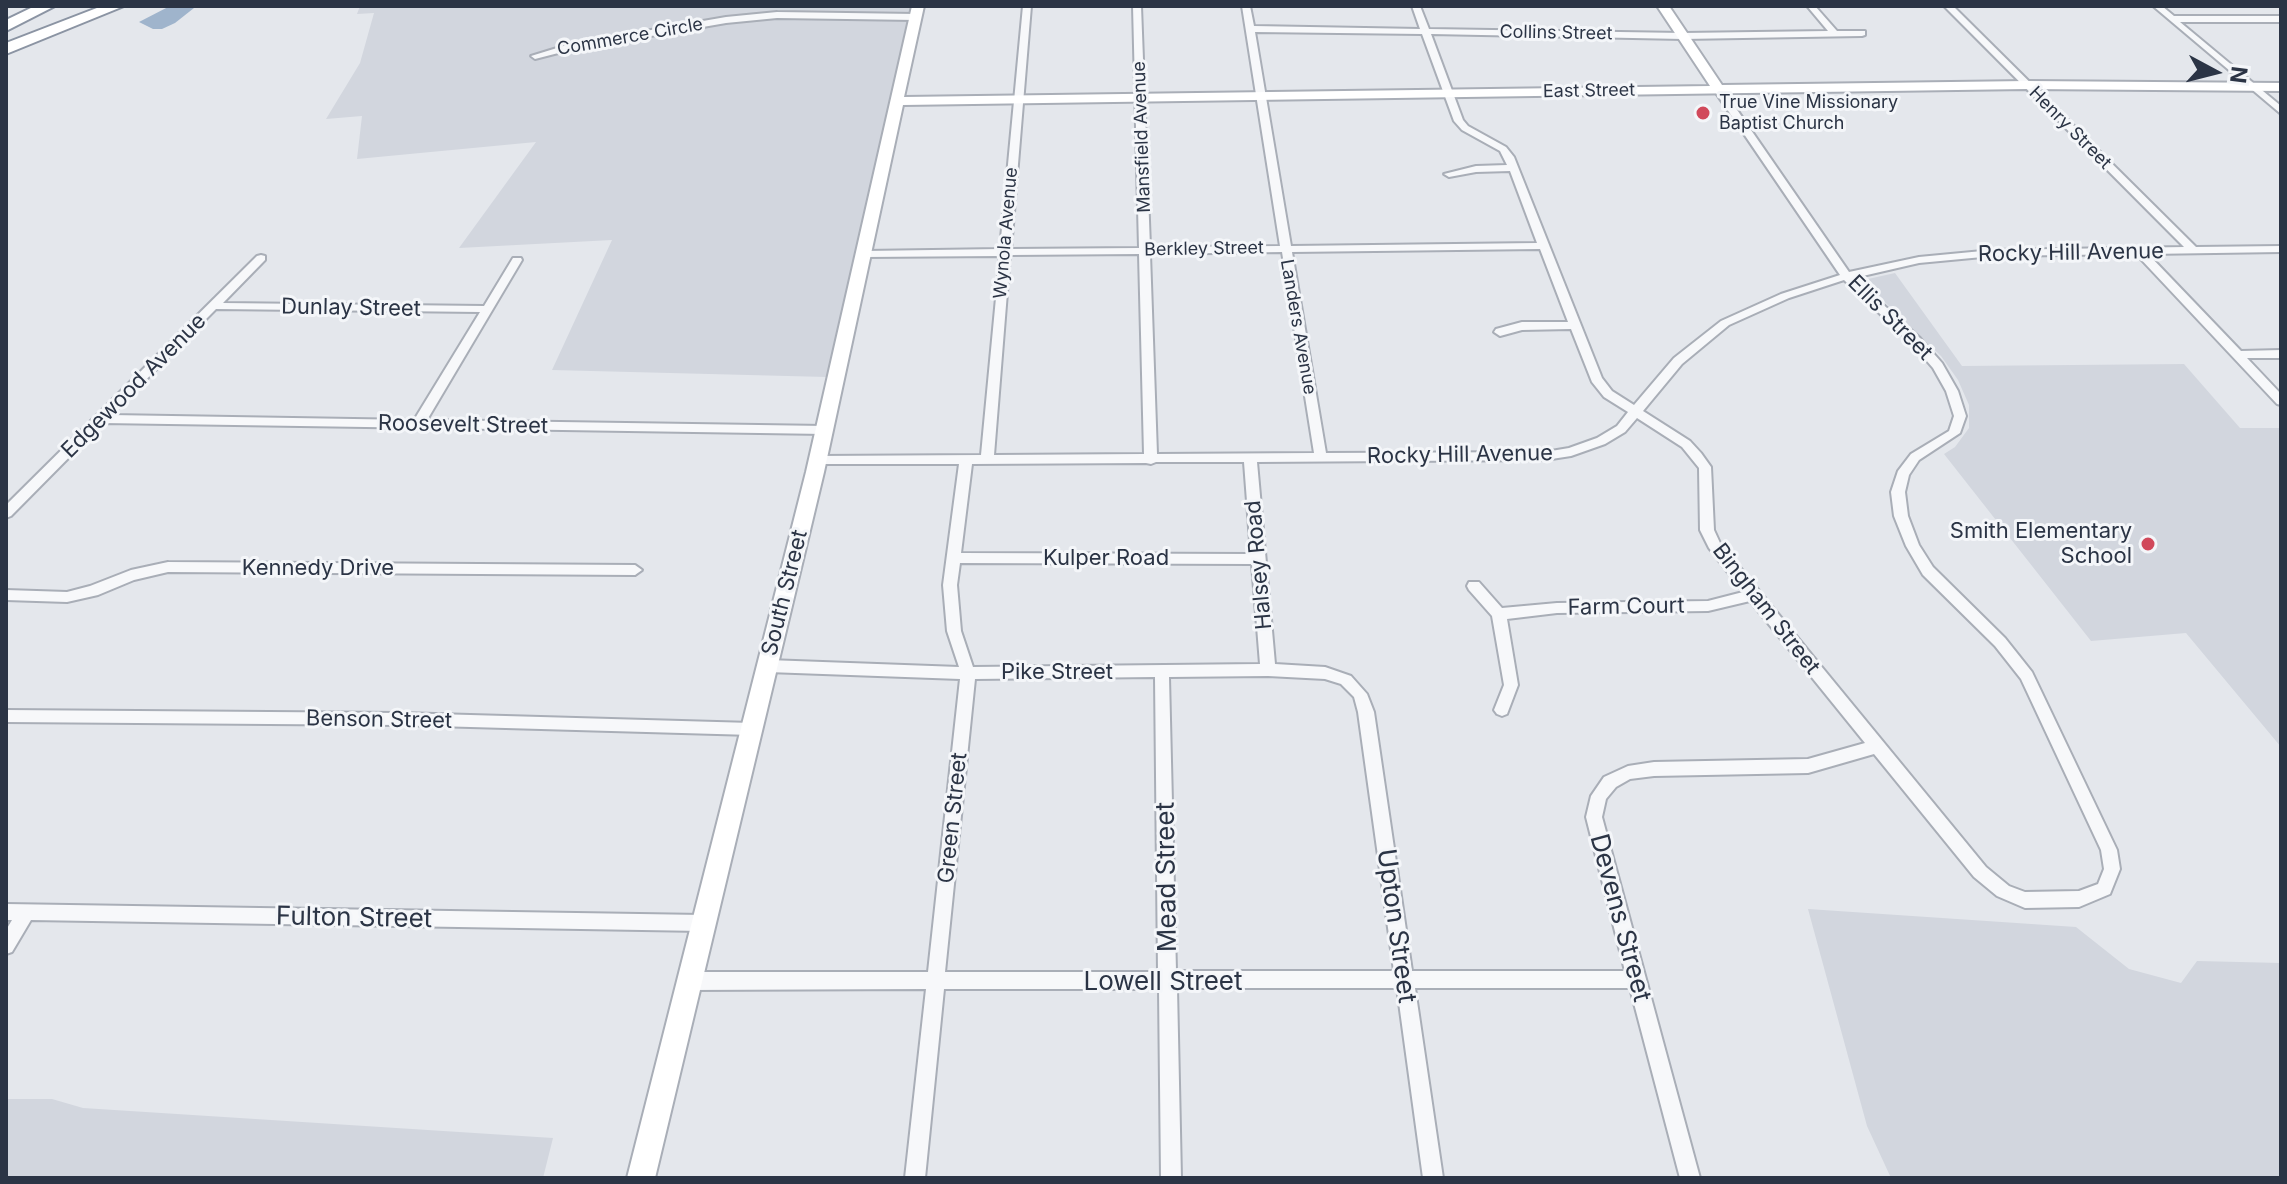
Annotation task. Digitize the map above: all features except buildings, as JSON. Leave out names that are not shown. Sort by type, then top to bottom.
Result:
[{"type":"highway","points":[[6,26],[47,6]]},
{"type":"highway","points":[[6,49],[116,6]]},
{"type":"highway","points":[[6,35],[66,7]]},
{"type":"main road","name":"Ellis Street","points":[[1663,6],[1719,90]]},
{"type":"main road","name":"South Street","points":[[641,1178],[818,460],[917,12]]},
{"type":"main road","name":"East Street","points":[[897,101],[2027,85],[2281,87]]},
{"type":"street","name":"Wynola Avenue","points":[[987,460],[1003,251],[1027,6]]},
{"type":"street","name":"Mansfield Avenue","points":[[1137,6],[1151,460]]},
{"type":"street","name":"Landers Avenue","points":[[1246,6],[1321,458]]},
{"type":"street","name":"Bingham Street","points":[[1416,6],[1448,93],[1465,128],[1503,149],[1513,168],[1596,379],[1608,394],[1686,444],[1697,456],[1705,467],[1707,530],[1714,545],[1875,747],[1980,872],[2003,891],[2025,900]]},
{"type":"street","points":[[1811,6],[1834,33]]},
{"type":"street","name":"Henry Street","points":[[1948,6],[2193,250]]},
{"type":"street","points":[[2157,6],[2281,111]]},
{"type":"street","name":"Commerce Circle","points":[[535,56],[732,19],[917,12]]},
{"type":"street","points":[[2172,19],[2281,19]]},
{"type":"street","name":"Collins Street","points":[[1251,29],[1683,36],[1862,33]]},
{"type":"street","name":"Ellis Street","points":[[1719,90],[1846,276],[1916,341],[1938,366],[1952,391],[1960,416],[1954,433],[1915,457],[1903,474],[1898,492],[1901,516],[1913,546],[1943,589],[2000,642],[2027,676],[2109,850],[2112,869],[2104,889],[2079,899],[2025,900]]},
{"type":"street","points":[[1449,174],[1476,169],[1513,168]]},
{"type":"street","name":"Berkley Street","points":[[865,254],[1543,246]]},
{"type":"street","name":"Rocky Hill Avenue","points":[[818,460],[1545,456],[1571,452],[1601,441],[1621,429],[1637,414],[1678,361],[1725,323],[1785,296],[1846,276],[1919,260],[1993,253],[2281,249]]},
{"type":"street","points":[[2141,253],[2281,401]]},
{"type":"street","name":"Edgewood Avenue","points":[[6,513],[261,258]]},
{"type":"street","points":[[418,424],[517,260]]},
{"type":"street","name":"Dunlay Street","points":[[214,306],[487,309]]},
{"type":"street","points":[[1500,332],[1522,326],[1574,325]]},
{"type":"street","points":[[2238,355],[2281,354]]},
{"type":"street","name":"Roosevelt Street","points":[[101,419],[825,430]]},
{"type":"street","name":"Green Street","points":[[915,1178],[968,673],[954,631],[950,585],[966,460]]},
{"type":"street","name":"Halsey Road","points":[[1250,460],[1268,670]]},
{"type":"street","name":"Kulper Road","points":[[954,558],[1258,559]]},
{"type":"street","name":"Kennedy Drive","points":[[6,595],[67,597],[93,591],[131,575],[168,567],[635,570]]},
{"type":"street","points":[[1474,586],[1499,614],[1511,685],[1502,710]]},
{"type":"street","name":"Farm Court","points":[[1499,614],[1557,608],[1708,606],[1753,595]]},
{"type":"street","name":"Pike Street","points":[[768,666],[968,673],[1268,670],[1325,673],[1346,680]]},
{"type":"street","name":"Mead Street","points":[[1162,672],[1171,1178]]},
{"type":"street","name":"Upton Street","points":[[1346,680],[1360,694],[1366,712],[1433,1178]]},
{"type":"street","name":"Benson Street","points":[[6,716],[400,719],[752,729]]},
{"type":"street","name":"Devens Street","points":[[1690,1178],[1594,817],[1599,796],[1610,782],[1628,773],[1654,769],[1808,766],[1875,747]]},
{"type":"street","name":"Fulton Street","points":[[6,912],[703,923]]},
{"type":"street","points":[[6,946],[27,912]]},
{"type":"street","name":"Lowell Street","points":[[690,981],[1636,979]]},
{"type":"shaded area","points":[[360,6],[911,6],[827,377],[552,370],[612,240],[459,248],[536,142],[357,159],[362,116],[326,119],[360,63],[374,13],[357,14]]},
{"type":"shaded area","name":"Smith Elementary School","points":[[1895,273],[1962,366],[2184,364],[2240,428],[2281,428],[2281,747],[2186,633],[2091,641],[1944,454],[1955,447],[1969,428],[1969,405],[1958,380],[1941,356],[1866,284],[1868,279]]},
{"type":"shaded area","points":[[1808,909],[2076,927],[2129,969],[2181,983],[2197,961],[2281,963],[2281,1178],[1891,1178],[1867,1126]]},
{"type":"shaded area","points":[[6,1099],[52,1099],[83,1108],[553,1138],[543,1178],[6,1178]]},
{"type":"water","points":[[170,6],[194,8],[162,29],[153,29],[139,22]]},
{"type":"place","name":"True Vine Missionary Baptist Church","points":[[1703,113]]},
{"type":"place","name":"Smith Elementary School","points":[[2148,544]]}]
